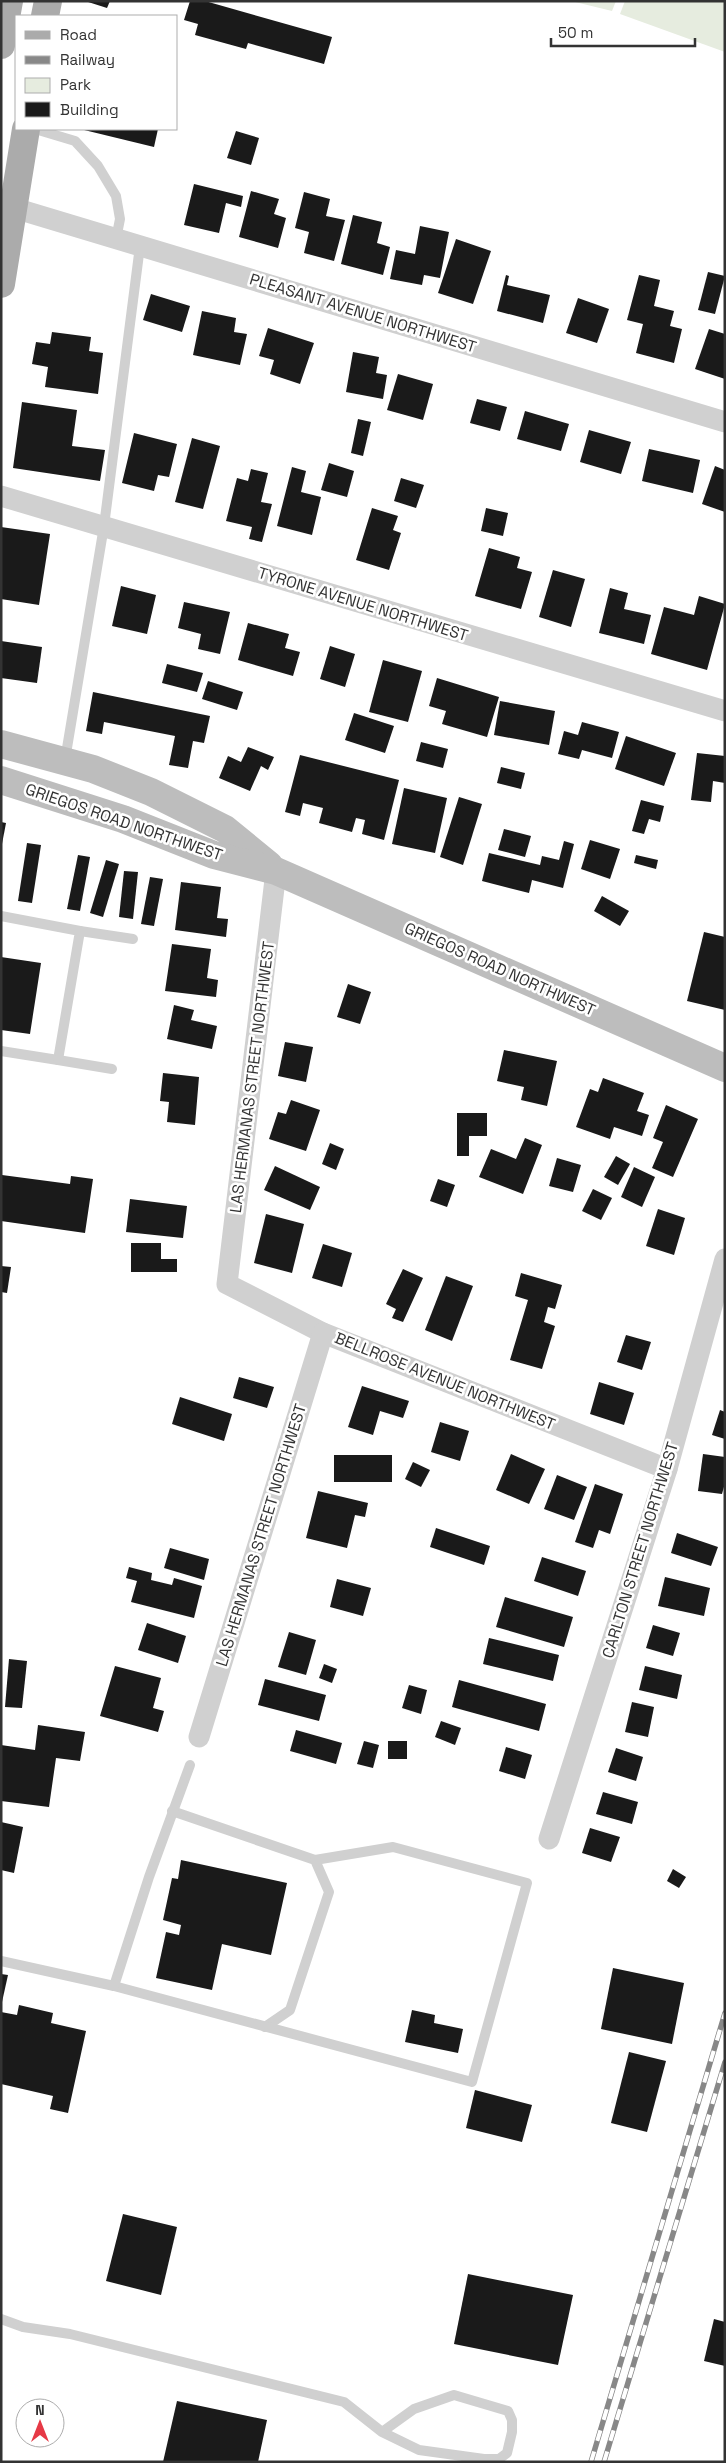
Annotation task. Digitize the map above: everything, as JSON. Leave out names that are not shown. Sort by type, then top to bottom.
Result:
[{"type":"main road","points":[[1,45],[9,1]]},
{"type":"main road","points":[[45,15],[48,1]]},
{"type":"main road","points":[[1,284],[7,206],[26,130]]},
{"type":"main road","name":"GRIEGOS ROAD NORTHWEST","points":[[1,744],[93,769],[151,792],[225,829],[276,871]]},
{"type":"main road","name":"GRIEGOS ROAD NORTHWEST","points":[[1,780],[123,819],[214,855],[276,871],[725,1068]]},
{"type":"street","name":"PLEASANT AVENUE NORTHWEST","points":[[7,206],[725,422]]},
{"type":"street","name":"TYRONE AVENUE NORTHWEST","points":[[1,496],[725,711]]},
{"type":"street","name":"LAS HERMANAS STREET NORTHWEST","points":[[228,1284],[276,871]]},
{"type":"street","name":"CARLTON STREET NORTHWEST","points":[[549,1839],[667,1469],[725,1259]]},
{"type":"street","name":"BELLROSE AVENUE NORTHWEST","points":[[228,1284],[323,1333],[667,1469]]},
{"type":"street","name":"LAS HERMANAS STREET NORTHWEST","points":[[199,1737],[323,1333]]},
{"type":"lane","points":[[38,130],[76,141],[98,166],[116,196],[120,219],[116,239]]},
{"type":"lane","points":[[65,761],[104,526],[140,246]]},
{"type":"lane","points":[[1,916],[133,939]]},
{"type":"lane","points":[[58,1060],[80,931]]},
{"type":"lane","points":[[1,1051],[112,1069]]},
{"type":"lane","points":[[114,1986],[172,1811],[190,1765]]},
{"type":"lane","points":[[1,1961],[114,1986],[472,2082],[527,1883],[392,1847],[315,1860],[172,1811]]},
{"type":"lane","points":[[265,2026],[290,2010],[328,1892],[315,1860]]},
{"type":"lane","points":[[1,2319],[23,2327],[70,2334],[344,2402],[382,2432],[419,2450],[484,2459],[499,2459],[507,2453],[512,2432],[512,2420],[508,2411],[454,2395],[414,2409],[382,2432]]},
{"type":"green space","points":[[571,1],[616,1],[612,11]]},
{"type":"green space","points":[[625,1],[725,1],[725,52],[620,14]]},
{"type":"building","points":[[85,1],[110,1],[107,8]]},
{"type":"building","points":[[190,1],[205,1],[332,37],[324,64],[248,43],[246,49],[195,35],[198,24],[184,20]]},
{"type":"building","points":[[84,130],[158,130],[154,147]]},
{"type":"building","points":[[236,131],[259,138],[251,165],[227,158]]},
{"type":"building","points":[[194,184],[243,196],[241,207],[226,203],[219,233],[184,225]]},
{"type":"building","points":[[251,191],[279,199],[274,214],[286,218],[278,248],[239,237]]},
{"type":"building","points":[[304,192],[330,199],[326,216],[345,220],[334,261],[304,253],[309,232],[295,228]]},
{"type":"building","points":[[353,215],[382,222],[377,243],[390,247],[383,275],[341,264]]},
{"type":"building","points":[[420,226],[449,232],[440,278],[424,275],[422,285],[390,279],[396,250],[415,254]]},
{"type":"building","points":[[456,239],[491,251],[473,304],[438,293]]},
{"type":"building","points":[[708,272],[725,276],[715,314],[698,310]]},
{"type":"building","points":[[506,275],[509,276],[507,285],[550,295],[543,323],[497,311]]},
{"type":"building","points":[[639,275],[660,280],[654,306],[674,311],[670,326],[682,329],[674,363],[636,353],[643,324],[627,320]]},
{"type":"building","points":[[151,294],[190,306],[182,332],[143,320]]},
{"type":"building","points":[[578,298],[609,309],[597,343],[566,333]]},
{"type":"building","points":[[202,311],[236,318],[234,332],[247,334],[240,365],[193,355]]},
{"type":"building","points":[[268,328],[314,343],[300,384],[270,374],[274,360],[259,356]]},
{"type":"building","points":[[709,329],[725,334],[725,379],[695,369]]},
{"type":"building","points":[[52,332],[91,337],[89,351],[103,353],[98,394],[45,387],[48,367],[32,364],[36,342],[50,344]]},
{"type":"building","points":[[353,352],[379,357],[376,373],[387,375],[383,399],[346,392]]},
{"type":"building","points":[[398,374],[433,384],[423,420],[387,410]]},
{"type":"building","points":[[477,399],[507,407],[500,431],[470,423]]},
{"type":"building","points":[[22,402],[77,410],[72,446],[105,450],[100,481],[13,468]]},
{"type":"building","points":[[525,411],[569,424],[561,451],[517,439]]},
{"type":"building","points":[[358,419],[371,422],[363,456],[351,453]]},
{"type":"building","points":[[589,430],[631,442],[621,474],[580,462]]},
{"type":"building","points":[[134,433],[177,444],[169,477],[158,475],[154,491],[122,483]]},
{"type":"building","points":[[192,438],[220,446],[203,509],[175,502]]},
{"type":"building","points":[[649,449],[700,460],[693,493],[642,481]]},
{"type":"building","points":[[329,463],[354,471],[347,497],[321,490]]},
{"type":"building","points":[[715,466],[725,470],[725,512],[702,504]]},
{"type":"building","points":[[292,467],[306,471],[301,492],[321,497],[312,535],[277,526]]},
{"type":"building","points":[[251,469],[268,473],[261,502],[272,504],[262,542],[249,539],[252,527],[226,521],[237,478],[248,481]]},
{"type":"building","points":[[401,478],[424,485],[416,508],[394,501]]},
{"type":"building","points":[[372,508],[398,516],[393,530],[401,533],[389,570],[356,560]]},
{"type":"building","points":[[486,508],[508,513],[503,536],[481,531]]},
{"type":"building","points":[[1,527],[50,534],[39,605],[1,599]]},
{"type":"building","points":[[489,548],[520,557],[517,568],[532,572],[521,609],[475,596]]},
{"type":"building","points":[[553,570],[585,579],[571,627],[539,617]]},
{"type":"building","points":[[121,586],[156,595],[147,634],[112,626]]},
{"type":"building","points":[[610,588],[628,593],[624,609],[651,615],[644,644],[599,633]]},
{"type":"building","points":[[699,596],[725,604],[707,670],[651,654],[664,607],[694,615]]},
{"type":"building","points":[[184,602],[230,612],[220,654],[198,649],[201,634],[178,628]]},
{"type":"building","points":[[248,623],[289,634],[285,648],[300,652],[293,676],[238,660]]},
{"type":"building","points":[[1,641],[42,647],[37,683],[1,678]]},
{"type":"building","points":[[330,646],[355,654],[345,687],[320,679]]},
{"type":"building","points":[[383,660],[422,671],[408,722],[369,712]]},
{"type":"building","points":[[167,664],[203,673],[197,692],[162,683]]},
{"type":"building","points":[[437,678],[499,697],[487,737],[442,724],[446,711],[429,706]]},
{"type":"building","points":[[208,681],[243,692],[237,710],[202,699]]},
{"type":"building","points":[[93,692],[210,716],[204,743],[193,741],[188,768],[169,765],[175,736],[104,722],[102,734],[86,731]]},
{"type":"building","points":[[500,701],[555,711],[549,745],[494,735]]},
{"type":"building","points":[[354,713],[394,726],[385,753],[345,740]]},
{"type":"building","points":[[582,722],[619,732],[612,758],[582,750],[579,759],[558,754],[564,731],[578,735]]},
{"type":"building","points":[[626,736],[676,753],[664,786],[615,769]]},
{"type":"building","points":[[421,742],[448,749],[443,768],[416,761]]},
{"type":"building","points":[[248,747],[274,757],[268,770],[261,766],[250,791],[219,778],[228,756],[241,762]]},
{"type":"building","points":[[697,753],[725,756],[725,783],[713,781],[711,802],[691,800]]},
{"type":"building","points":[[300,755],[399,780],[384,840],[362,834],[365,820],[356,818],[352,832],[319,823],[323,808],[303,803],[300,816],[285,812]]},
{"type":"building","points":[[501,767],[525,773],[521,789],[497,783]]},
{"type":"building","points":[[404,788],[447,798],[435,853],[392,844]]},
{"type":"building","points":[[459,797],[482,804],[463,865],[440,857]]},
{"type":"building","points":[[641,800],[664,806],[660,822],[649,819],[644,834],[632,831]]},
{"type":"building","points":[[1,822],[6,823],[2,844],[1,844]]},
{"type":"building","points":[[504,829],[531,836],[525,857],[498,850]]},
{"type":"building","points":[[590,840],[620,849],[610,879],[581,869]]},
{"type":"building","points":[[564,841],[574,844],[563,888],[532,880],[529,893],[482,881],[489,853],[540,865],[542,856],[559,860]]},
{"type":"building","points":[[27,843],[41,845],[32,903],[18,901]]},
{"type":"building","points":[[78,855],[90,857],[80,911],[67,909]]},
{"type":"building","points":[[636,855],[658,860],[656,869],[634,863]]},
{"type":"building","points":[[106,860],[119,864],[103,917],[90,913]]},
{"type":"building","points":[[124,871],[138,872],[133,919],[119,917]]},
{"type":"building","points":[[150,877],[163,879],[154,926],[141,924]]},
{"type":"building","points":[[181,882],[221,887],[217,918],[228,919],[226,937],[175,930]]},
{"type":"building","points":[[602,896],[629,911],[620,926],[594,911]]},
{"type":"building","points":[[704,932],[725,937],[725,1010],[687,1001]]},
{"type":"building","points":[[172,944],[211,949],[207,978],[218,980],[216,997],[165,991]]},
{"type":"building","points":[[1,957],[41,963],[30,1034],[1,1030]]},
{"type":"building","points":[[348,984],[371,992],[360,1024],[337,1017]]},
{"type":"building","points":[[174,1005],[194,1010],[191,1020],[217,1026],[212,1049],[167,1039]]},
{"type":"building","points":[[285,1042],[313,1047],[306,1082],[278,1076]]},
{"type":"building","points":[[504,1050],[557,1061],[547,1106],[521,1100],[524,1087],[497,1081]]},
{"type":"building","points":[[163,1073],[199,1077],[195,1125],[167,1122],[169,1102],[160,1101]]},
{"type":"building","points":[[603,1078],[644,1093],[637,1111],[649,1115],[642,1136],[614,1127],[610,1139],[576,1127],[590,1089],[598,1092]]},
{"type":"building","points":[[291,1100],[320,1110],[306,1151],[269,1139],[278,1112],[286,1114]]},
{"type":"building","points":[[666,1105],[698,1119],[673,1177],[652,1168],[663,1142],[653,1138]]},
{"type":"building","points":[[457,1113],[487,1113],[487,1136],[469,1136],[469,1156],[457,1156]]},
{"type":"building","points":[[525,1138],[542,1145],[523,1194],[479,1177],[491,1149],[516,1159]]},
{"type":"building","points":[[330,1143],[344,1149],[336,1170],[322,1164]]},
{"type":"building","points":[[616,1156],[630,1164],[618,1185],[604,1177]]},
{"type":"building","points":[[557,1158],[581,1165],[573,1192],[549,1186]]},
{"type":"building","points":[[275,1166],[320,1187],[310,1210],[264,1190]]},
{"type":"building","points":[[634,1167],[655,1177],[642,1207],[621,1197]]},
{"type":"building","points":[[2,1175],[70,1184],[71,1176],[93,1179],[85,1233],[1,1221]]},
{"type":"building","points":[[438,1179],[455,1185],[447,1207],[430,1201]]},
{"type":"building","points":[[593,1189],[612,1198],[601,1220],[582,1211]]},
{"type":"building","points":[[130,1199],[187,1206],[183,1238],[126,1232]]},
{"type":"building","points":[[658,1209],[685,1218],[674,1255],[646,1246]]},
{"type":"building","points":[[266,1214],[304,1224],[292,1273],[254,1263]]},
{"type":"building","points":[[131,1243],[161,1243],[161,1259],[177,1259],[177,1272],[131,1272]]},
{"type":"building","points":[[323,1244],[352,1253],[342,1287],[312,1278]]},
{"type":"building","points":[[1,1266],[11,1267],[7,1293],[1,1292]]},
{"type":"building","points":[[403,1269],[423,1278],[403,1322],[392,1318],[396,1309],[386,1304]]},
{"type":"building","points":[[521,1273],[562,1285],[555,1309],[548,1307],[544,1322],[555,1326],[542,1369],[510,1360],[528,1300],[515,1296]]},
{"type":"building","points":[[446,1276],[473,1286],[452,1341],[425,1330]]},
{"type":"building","points":[[626,1335],[651,1342],[642,1370],[617,1362]]},
{"type":"building","points":[[239,1377],[274,1387],[267,1408],[233,1398]]},
{"type":"building","points":[[599,1382],[634,1393],[624,1425],[590,1414]]},
{"type":"building","points":[[362,1386],[409,1401],[403,1418],[380,1411],[373,1435],[348,1427]]},
{"type":"building","points":[[180,1397],[232,1414],[224,1441],[172,1424]]},
{"type":"building","points":[[720,1410],[725,1412],[725,1439],[712,1435]]},
{"type":"building","points":[[440,1422],[469,1431],[460,1461],[431,1452]]},
{"type":"building","points":[[511,1454],[545,1469],[529,1504],[496,1490]]},
{"type":"building","points":[[703,1454],[725,1457],[725,1483],[722,1494],[698,1491]]},
{"type":"building","points":[[334,1455],[392,1455],[392,1482],[334,1482]]},
{"type":"building","points":[[413,1462],[430,1470],[421,1487],[405,1479]]},
{"type":"building","points":[[557,1475],[587,1487],[574,1520],[544,1509]]},
{"type":"building","points":[[595,1484],[623,1494],[610,1534],[599,1530],[593,1548],[575,1542]]},
{"type":"building","points":[[318,1491],[368,1503],[365,1517],[355,1515],[347,1548],[306,1538]]},
{"type":"building","points":[[436,1528],[490,1546],[484,1565],[430,1547]]},
{"type":"building","points":[[677,1533],[718,1547],[711,1566],[671,1553]]},
{"type":"building","points":[[170,1548],[209,1559],[204,1580],[164,1568]]},
{"type":"building","points":[[542,1557],[586,1571],[578,1596],[534,1581]]},
{"type":"building","points":[[129,1567],[152,1573],[151,1580],[172,1585],[174,1578],[202,1586],[194,1618],[131,1602],[137,1581],[126,1578]]},
{"type":"building","points":[[665,1577],[710,1588],[704,1616],[658,1606]]},
{"type":"building","points":[[337,1579],[371,1588],[363,1616],[330,1607]]},
{"type":"building","points":[[505,1597],[573,1617],[564,1647],[496,1627]]},
{"type":"building","points":[[147,1623],[186,1636],[178,1663],[138,1650]]},
{"type":"building","points":[[653,1625],[680,1633],[673,1656],[646,1648]]},
{"type":"building","points":[[289,1632],[316,1640],[306,1675],[278,1667]]},
{"type":"building","points":[[489,1638],[559,1655],[553,1681],[483,1664]]},
{"type":"building","points":[[9,1659],[27,1661],[22,1708],[5,1707]]},
{"type":"building","points":[[324,1664],[337,1669],[332,1683],[319,1678]]},
{"type":"building","points":[[115,1666],[161,1678],[153,1708],[164,1711],[158,1732],[100,1716]]},
{"type":"building","points":[[645,1666],[682,1675],[677,1699],[639,1690]]},
{"type":"building","points":[[265,1679],[326,1695],[319,1721],[258,1705]]},
{"type":"building","points":[[459,1680],[546,1704],[539,1731],[452,1707]]},
{"type":"building","points":[[409,1685],[427,1690],[421,1714],[402,1708]]},
{"type":"building","points":[[632,1702],[654,1707],[648,1737],[625,1732]]},
{"type":"building","points":[[441,1721],[461,1728],[455,1745],[435,1737]]},
{"type":"building","points":[[38,1725],[85,1732],[80,1761],[56,1758],[49,1807],[1,1801],[1,1745],[35,1750]]},
{"type":"building","points":[[296,1730],[342,1743],[336,1764],[290,1751]]},
{"type":"building","points":[[364,1741],[379,1745],[373,1768],[357,1764]]},
{"type":"building","points":[[388,1741],[407,1741],[407,1759],[388,1759]]},
{"type":"building","points":[[506,1747],[532,1755],[525,1779],[499,1771]]},
{"type":"building","points":[[616,1748],[643,1757],[636,1781],[608,1772]]},
{"type":"building","points":[[603,1792],[638,1802],[632,1824],[596,1814]]},
{"type":"building","points":[[1,1822],[23,1827],[14,1873],[1,1870]]},
{"type":"building","points":[[590,1828],[620,1837],[611,1862],[582,1853]]},
{"type":"building","points":[[181,1860],[287,1883],[271,1955],[222,1944],[212,1990],[156,1978],[166,1932],[179,1935],[181,1925],[163,1920],[172,1878],[178,1879]]},
{"type":"building","points":[[673,1869],[686,1877],[679,1888],[667,1881]]},
{"type":"building","points":[[613,1968],[684,1983],[672,2044],[601,2029]]},
{"type":"building","points":[[1,1974],[8,1975],[2,2002],[1,2002]]},
{"type":"building","points":[[19,2005],[53,2013],[51,2023],[86,2031],[68,2113],[50,2109],[53,2096],[1,2084],[1,2012],[17,2015]]},
{"type":"building","points":[[412,2010],[435,2015],[434,2023],[463,2029],[458,2053],[405,2042]]},
{"type":"building","points":[[629,2052],[666,2061],[647,2132],[611,2123]]},
{"type":"building","points":[[475,2090],[532,2105],[522,2142],[466,2128]]},
{"type":"building","points":[[123,2214],[177,2227],[161,2295],[106,2281]]},
{"type":"building","points":[[468,2274],[573,2295],[558,2365],[454,2344]]},
{"type":"building","points":[[714,2319],[725,2322],[725,2366],[704,2361]]},
{"type":"building","points":[[177,2401],[267,2420],[258,2462],[163,2462]]},
{"type":"railway","points":[[591,2462],[725,2013]]},
{"type":"railway","points":[[604,2462],[725,2062]]}]
